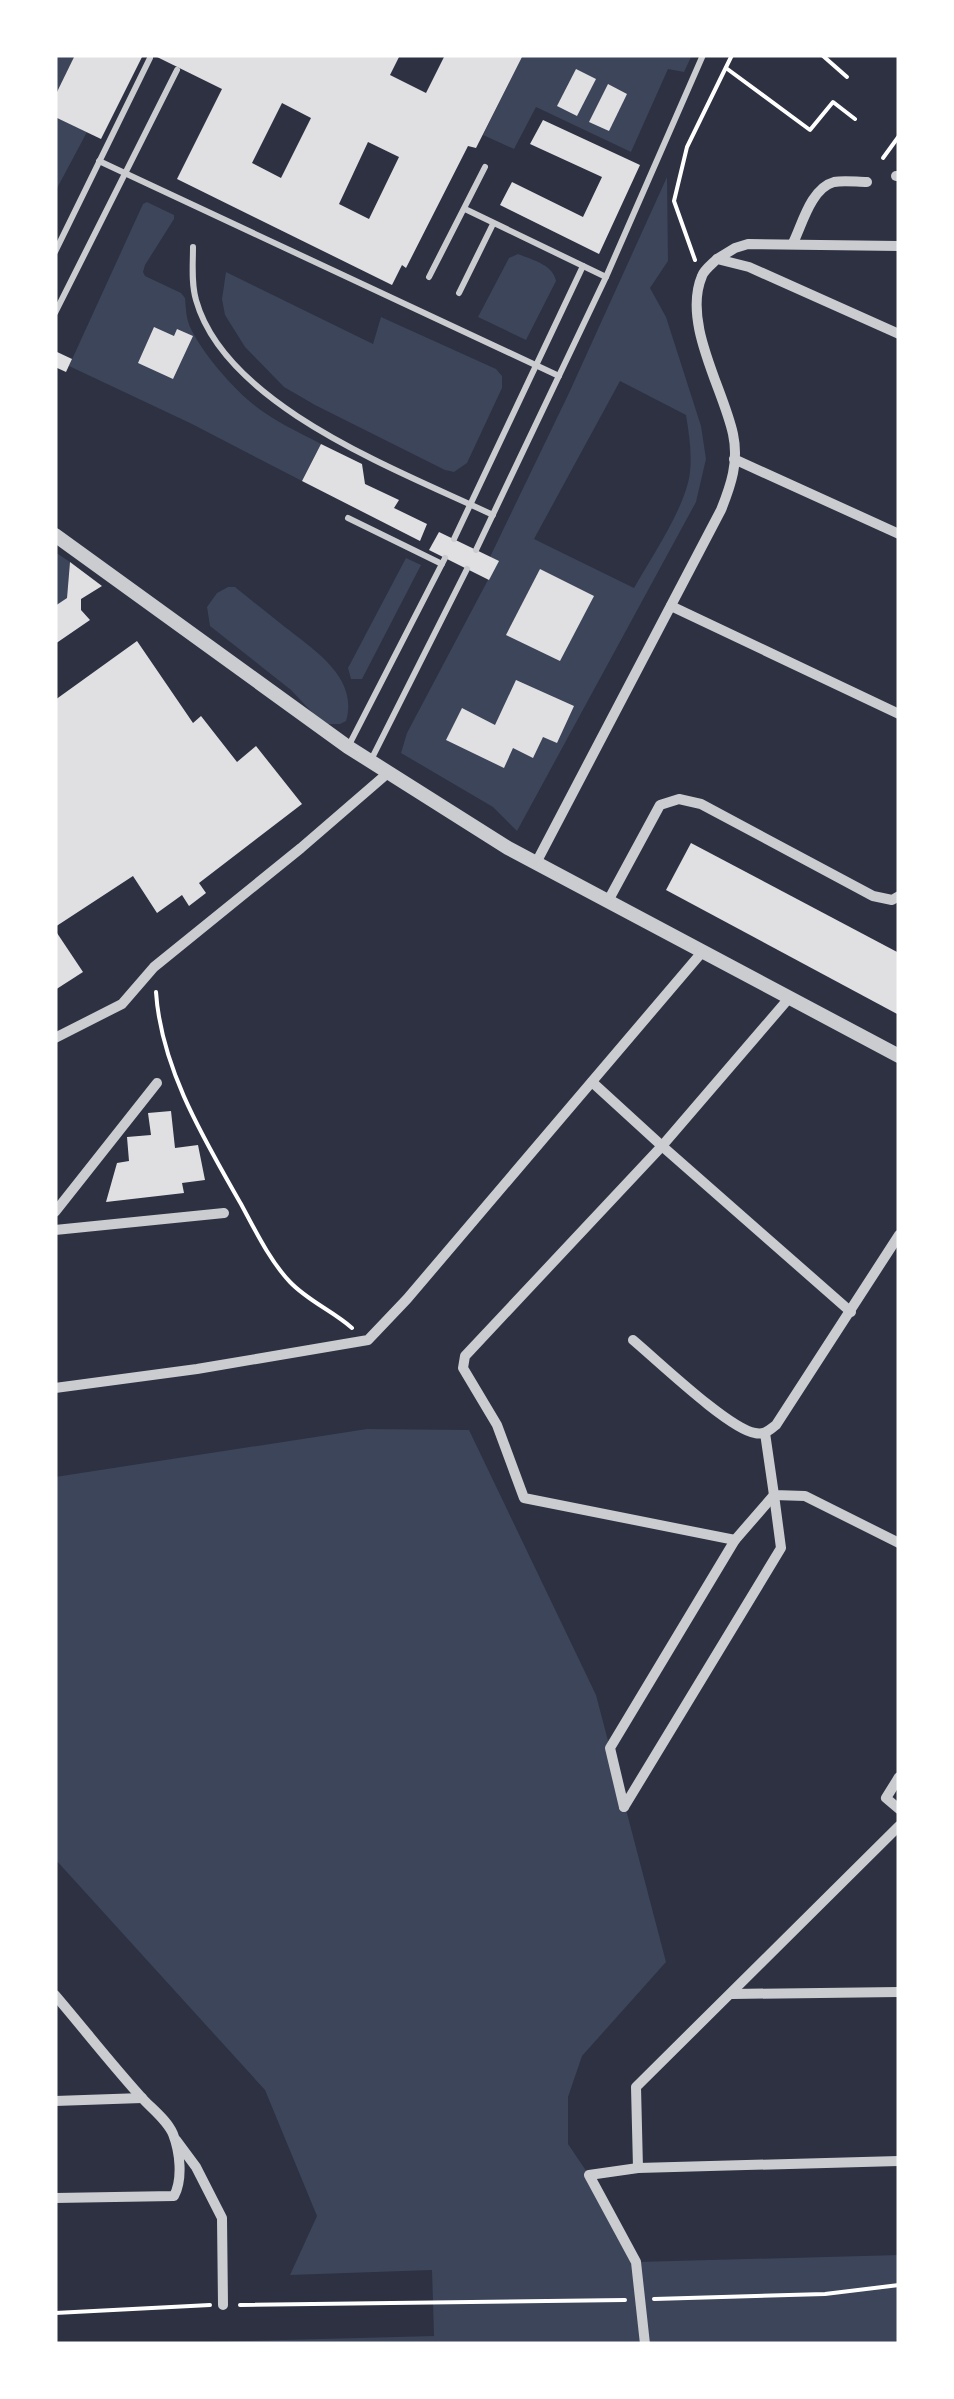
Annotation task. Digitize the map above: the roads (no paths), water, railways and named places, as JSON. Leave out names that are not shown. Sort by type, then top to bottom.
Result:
[{"type":"street","points":[[793,243],[821,189],[833,182],[867,182]]},
{"type":"street","points":[[536,864],[722,510],[734,476],[734,437],[702,340],[696,309],[702,274],[717,259],[748,244],[899,246]]},
{"type":"street","points":[[717,259],[749,267],[899,334]]},
{"type":"street","points":[[734,460],[899,534]]},
{"type":"street","points":[[55,535],[348,747],[536,864],[899,1056]]},
{"type":"street","points":[[671,606],[899,714]]},
{"type":"street","points":[[55,1038],[122,1004],[154,967],[389,772]]},
{"type":"street","points":[[608,902],[660,805],[679,799],[701,804],[873,896],[892,900],[899,896]]},
{"type":"street","points":[[55,1388],[197,1370],[368,1340],[408,1299],[702,951]]},
{"type":"street","points":[[734,1540],[524,1498],[497,1426],[463,1368],[466,1356],[662,1146],[790,997]]},
{"type":"street","points":[[592,1082],[851,1312]]},
{"type":"street","points":[[55,1212],[156,1083]]},
{"type":"street","points":[[55,1230],[224,1212]]},
{"type":"street","points":[[633,1340],[734,1425],[754,1434],[765,1434],[776,1425],[899,1236]]},
{"type":"street","points":[[765,1434],[774,1495],[781,1548],[624,1808],[610,1748],[734,1540],[774,1495]]},
{"type":"street","points":[[774,1495],[805,1496],[899,1543]]},
{"type":"street","points":[[899,1777],[886,1798],[899,1809]]},
{"type":"street","points":[[638,2168],[636,2087],[899,1826]]},
{"type":"street","points":[[732,1994],[899,1992]]},
{"type":"street","points":[[55,1994],[168,2125],[196,2168],[222,2218],[223,2305]]},
{"type":"street","points":[[55,2101],[142,2098]]},
{"type":"street","points":[[55,2198],[174,2196],[179,2172],[173,2135]]},
{"type":"street","points":[[645,2344],[636,2262],[589,2174],[638,2168],[899,2161]]},
{"type":"lane","points":[[476,550],[606,276],[703,55]]},
{"type":"lane","points":[[55,252],[150,58]]},
{"type":"lane","points":[[55,313],[176,70]]},
{"type":"lane","points":[[99,161],[559,376]]},
{"type":"lane","points":[[429,277],[484,167]]},
{"type":"lane","points":[[465,209],[606,276]]},
{"type":"lane","points":[[459,293],[493,224]]},
{"type":"lane","points":[[193,246],[193,279],[200,313],[212,336],[251,381],[316,428],[493,515]]},
{"type":"lane","points":[[454,539],[583,266]]},
{"type":"lane","points":[[348,518],[443,561],[348,747]]},
{"type":"lane","points":[[371,761],[467,569]]}]
